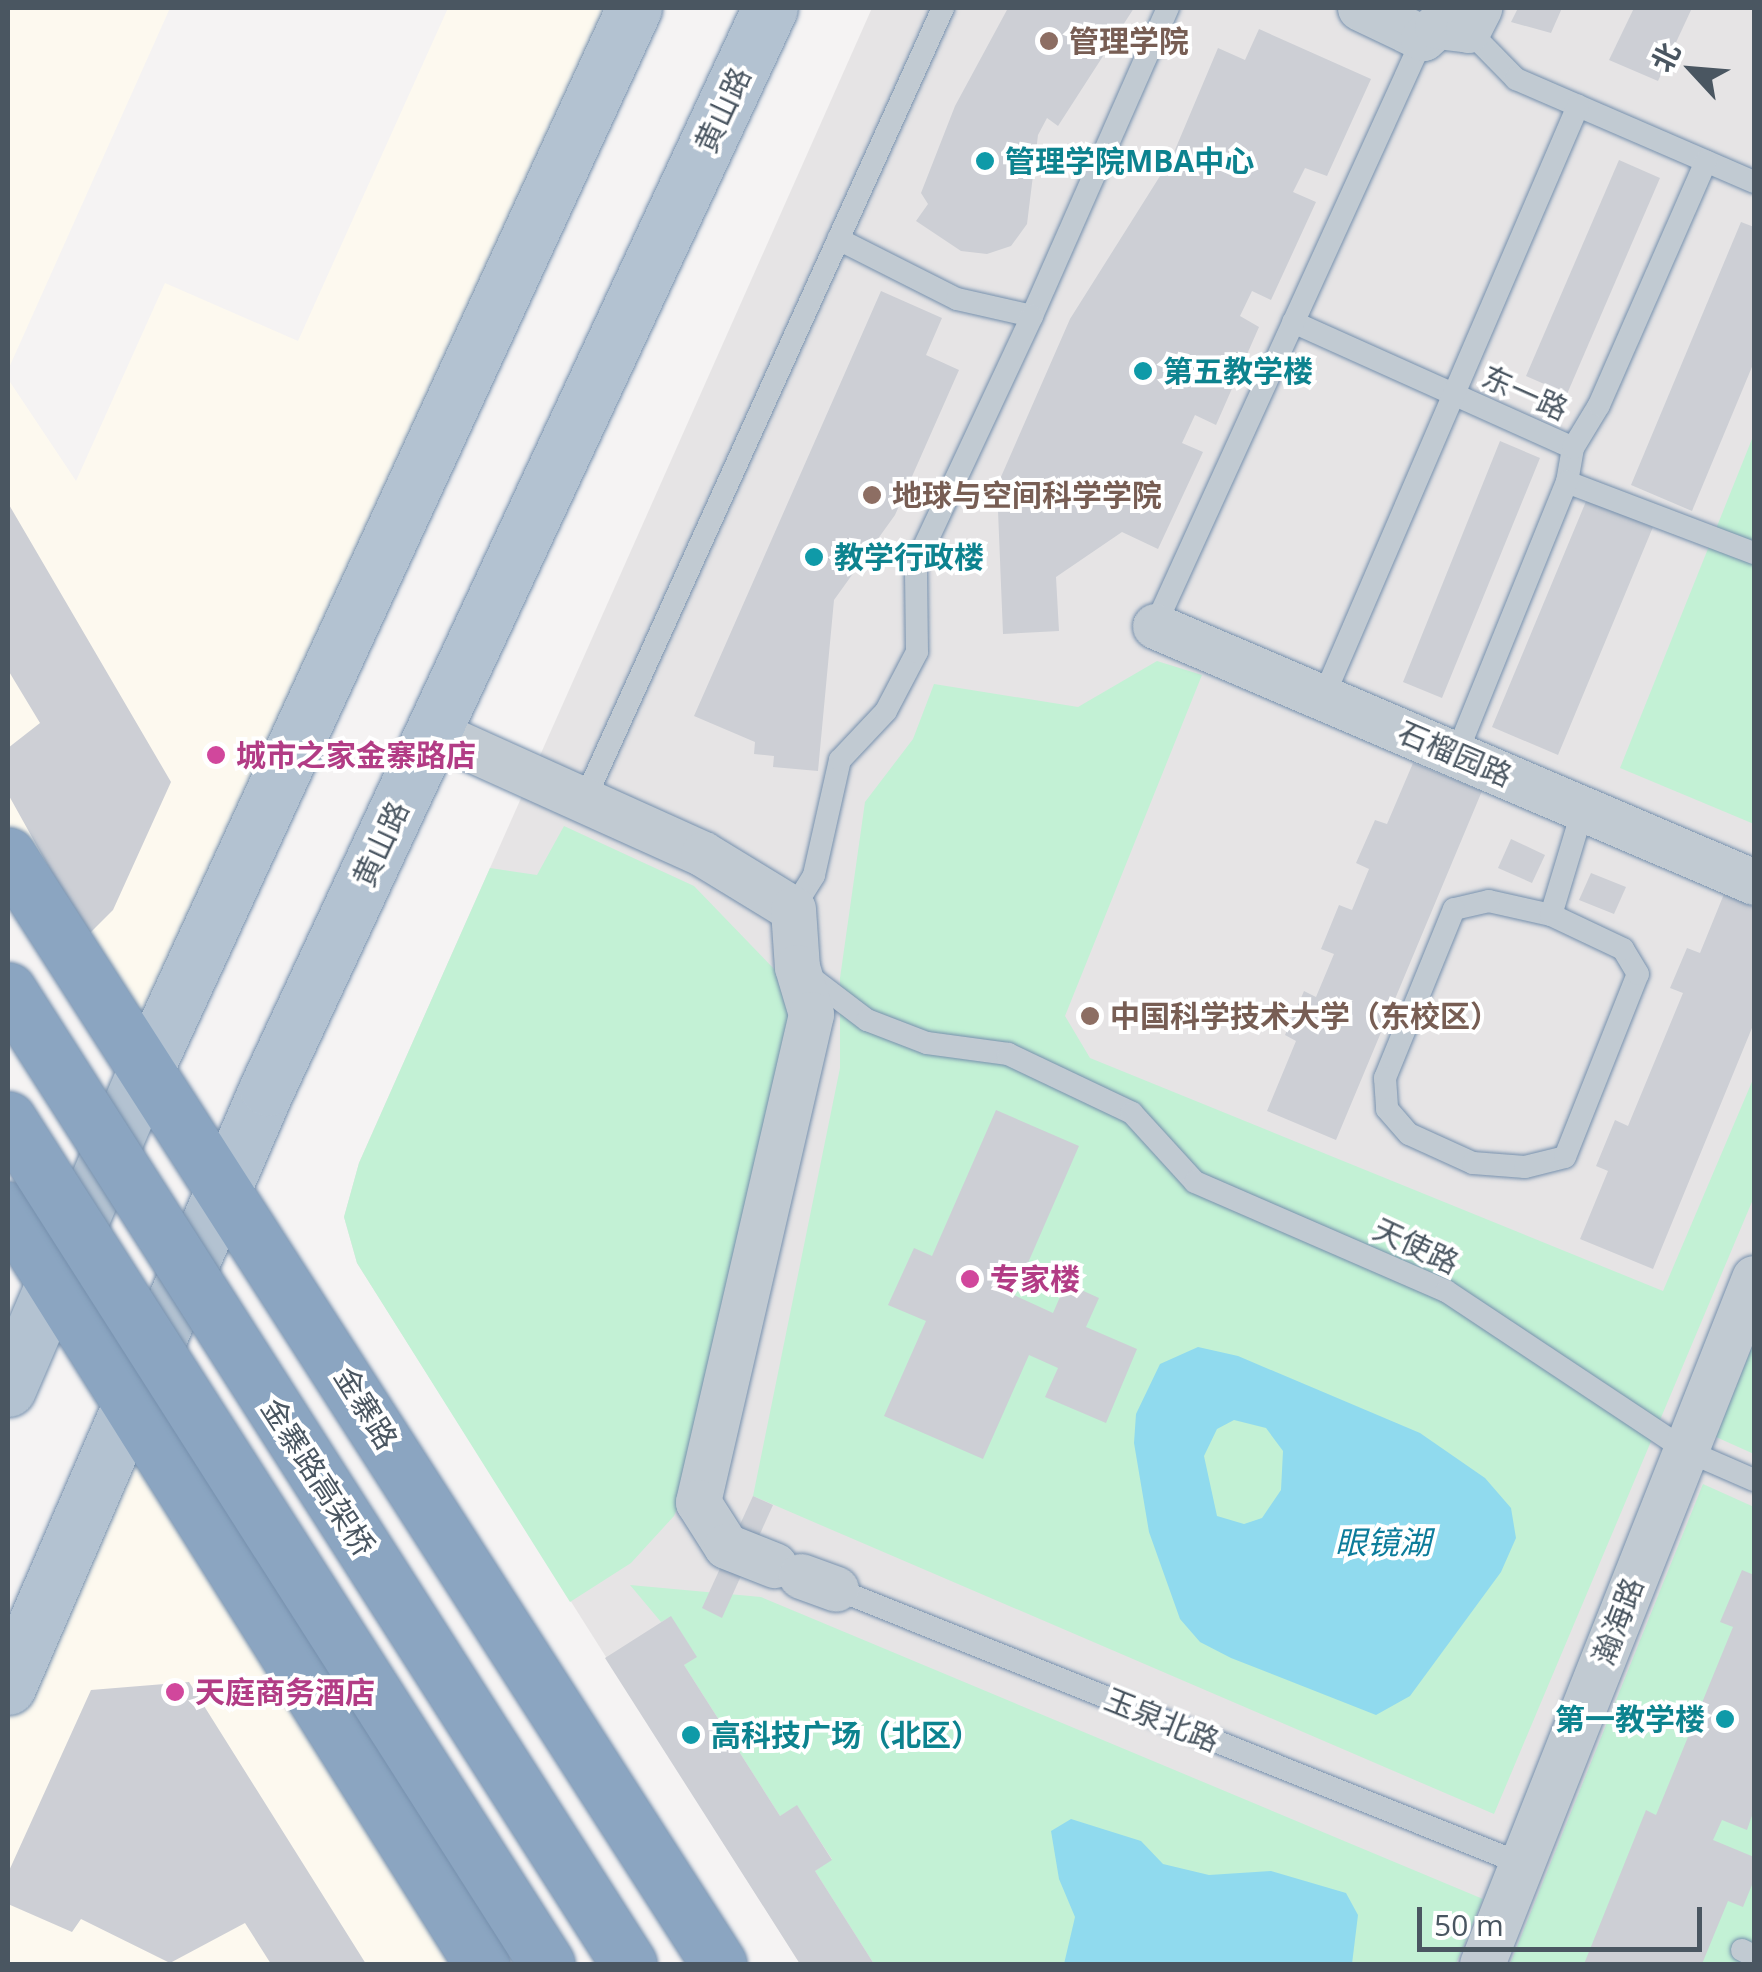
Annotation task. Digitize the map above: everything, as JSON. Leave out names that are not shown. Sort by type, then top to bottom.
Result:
[{"type":"highway","name":"金寨路","points":[[8,855],[144,1073],[226,1186],[719,1964]]},
{"type":"highway","name":"金寨路高架桥","points":[[8,990],[629,1964]]},
{"type":"highway","points":[[8,1119],[547,1964]]},
{"type":"highway","points":[[8,1209],[482,1964]]},
{"type":"main road","points":[[8,1389],[144,1073],[634,8]]},
{"type":"main road","name":"黄山路","points":[[8,1687],[226,1186],[770,8]]},
{"type":"street","points":[[1360,8],[1423,38],[1438,26],[1474,19]]},
{"type":"street","name":"石榴园路","points":[[1154,626],[1754,882]]},
{"type":"street","points":[[433,732],[703,854],[793,909],[796,967]]},
{"type":"street","name":"玉泉北路","points":[[796,967],[812,1014],[698,1502],[726,1546],[804,1577]]},
{"type":"street","name":"瀚海路","points":[[1482,1964],[1754,1278]]},
{"type":"lane","points":[[584,801],[943,8]]},
{"type":"lane","points":[[793,909],[814,875],[840,760],[886,711],[917,652],[916,564],[1032,316],[1168,8]]},
{"type":"lane","points":[[1474,19],[1516,79],[1754,182]]},
{"type":"lane","points":[[1154,626],[1423,38]]},
{"type":"lane","points":[[1323,698],[1578,106]]},
{"type":"lane","points":[[1573,448],[1599,405],[1706,161]]},
{"type":"lane","points":[[838,239],[957,298],[1032,316]]},
{"type":"lane","name":"东一路","points":[[1293,322],[1573,448],[1568,482],[1456,754]]},
{"type":"lane","points":[[1568,482],[1754,553]]},
{"type":"lane","points":[[1551,915],[1583,809]]},
{"type":"lane","points":[[1489,901],[1551,915],[1623,949],[1638,974],[1565,1157],[1525,1168],[1474,1163],[1409,1134],[1387,1109],[1385,1078],[1454,910],[1489,901]]},
{"type":"lane","name":"天使路","points":[[796,967],[867,1020],[927,1043],[1008,1054],[1132,1113],[1195,1182],[1446,1290],[1685,1450],[1754,1480]]},
{"type":"lane","name":"玉泉北路","points":[[804,1577],[1522,1864]]},
{"type":"shaded area","points":[[8,8],[170,8],[8,370]]},
{"type":"shaded area","points":[[448,8],[634,8],[144,1073],[8,855],[8,379],[76,481],[165,283],[298,341]]},
{"type":"shaded area","name":"中国科学技术大学（东校区）","points":[[872,8],[1754,8],[1754,1964],[800,1964],[357,1263],[344,1217],[359,1163]]},
{"type":"shaded area","points":[[132,1406],[482,1964],[8,1964],[8,1687]]},
{"type":"green space","points":[[1754,434],[1754,824],[1620,768]]},
{"type":"green space","points":[[1157,661],[1202,675],[1065,1016],[1090,1058],[1663,1291],[1754,1077],[1754,1197],[1494,1814],[753,1496],[840,1068],[840,978],[865,802],[913,739],[934,684],[1078,707]]},
{"type":"green space","points":[[564,826],[694,886],[776,971],[791,1009],[687,1487],[674,1516],[631,1563],[570,1602],[357,1263],[344,1217],[359,1163],[490,868],[537,875]]},
{"type":"green space","points":[[1754,1342],[1754,1454],[1716,1437]]},
{"type":"green space","points":[[1703,1484],[1754,1507],[1754,1964],[1510,1964]]},
{"type":"green space","points":[[630,1585],[761,1597],[1483,1899],[1456,1964],[874,1964],[815,1871],[832,1859],[797,1806],[780,1816],[684,1665],[696,1656],[671,1617],[661,1622]]},
{"type":"water","name":"眼镜湖","points":[[1198,1347],[1238,1356],[1420,1433],[1485,1478],[1511,1508],[1516,1538],[1501,1572],[1410,1696],[1376,1715],[1231,1658],[1200,1642],[1180,1619],[1149,1532],[1134,1443],[1136,1414],[1160,1364]],"holes":[[[1234,1420],[1266,1428],[1283,1451],[1281,1490],[1262,1518],[1244,1524],[1217,1516],[1204,1456],[1217,1429]]]},
{"type":"water","points":[[1071,1819],[1141,1841],[1163,1864],[1209,1875],[1271,1871],[1346,1893],[1358,1915],[1352,1964],[1064,1964],[1075,1917],[1059,1879],[1051,1831]]},
{"type":"building","points":[[1008,8],[1134,8],[1058,126],[1047,118],[1038,135],[1027,224],[1011,246],[987,254],[961,251],[916,221],[928,204],[921,193],[955,106]]},
{"type":"building","points":[[1518,8],[1562,8],[1551,33],[1511,22]]},
{"type":"building","points":[[1634,8],[1692,8],[1658,81],[1609,60]]},
{"type":"building","name":"第五教学楼","points":[[1259,29],[1371,79],[1327,176],[1305,168],[1293,192],[1316,202],[1271,300],[1252,291],[1240,316],[1259,327],[1216,425],[1195,415],[1182,443],[1203,452],[1158,549],[1122,532],[1056,577],[1059,631],[1003,634],[997,486],[1070,319],[1172,157],[1218,48],[1245,60]]},
{"type":"building","points":[[1619,160],[1660,178],[1567,394],[1526,376]]},
{"type":"building","points":[[1741,222],[1754,227],[1754,362],[1692,511],[1631,485]]},
{"type":"building","name":"教学行政楼","points":[[881,291],[942,318],[926,355],[959,370],[895,515],[834,600],[818,771],[773,767],[774,756],[754,754],[755,742],[694,716]]},
{"type":"building","points":[[1500,441],[1540,458],[1442,698],[1403,682]]},
{"type":"building","points":[[1587,499],[1653,527],[1558,755],[1492,727]]},
{"type":"building","points":[[8,503],[171,782],[113,910],[87,936],[8,794],[8,748],[40,723],[8,670]]},
{"type":"building","points":[[1413,763],[1482,791],[1336,1140],[1267,1111],[1296,1041],[1285,1035],[1304,991],[1316,997],[1334,954],[1321,949],[1339,905],[1352,910],[1369,869],[1356,863],[1375,820],[1387,824]]},
{"type":"building","points":[[1511,839],[1545,855],[1532,883],[1498,868]]},
{"type":"building","points":[[1591,873],[1626,887],[1614,914],[1579,900]]},
{"type":"building","points":[[1724,894],[1754,907],[1754,1023],[1653,1269],[1580,1239],[1608,1171],[1596,1166],[1615,1120],[1628,1126],[1683,993],[1670,988],[1687,948],[1700,953]]},
{"type":"building","points":[[996,1110],[1079,1146],[1014,1295],[1053,1313],[1066,1283],[1099,1298],[1086,1327],[1137,1349],[1106,1423],[1045,1397],[1058,1368],[1029,1355],[983,1459],[884,1416],[926,1321],[888,1305],[914,1248],[932,1256]]},
{"type":"building","points":[[753,1496],[773,1505],[722,1618],[702,1608]]},
{"type":"building","name":"第一教学楼","points":[[1742,1570],[1754,1575],[1754,1810],[1747,1830],[1722,1820],[1713,1840],[1754,1857],[1754,1880],[1743,1907],[1728,1901],[1702,1964],[1584,1964],[1646,1810],[1656,1815],[1733,1627],[1720,1622]]},
{"type":"building","name":"高科技广场（北区）","points":[[671,1616],[697,1657],[684,1665],[780,1816],[797,1805],[832,1860],[815,1871],[874,1964],[800,1964],[605,1658]]},
{"type":"building","points":[[189,1682],[366,1964],[271,1964],[245,1923],[170,1963],[81,1919],[72,1932],[8,1904],[8,1873],[91,1690]]},
{"type":"place","name":"管理学院","points":[[1049,41]]},
{"type":"place","name":"管理学院MBA中心","points":[[985,161]]},
{"type":"place","name":"第五教学楼","points":[[1143,371]]},
{"type":"place","name":"地球与空间科学学院","points":[[872,495]]},
{"type":"place","name":"教学行政楼","points":[[814,557]]},
{"type":"place","name":"城市之家金寨路店","points":[[216,755]]},
{"type":"place","name":"中国科学技术大学（东校区）","points":[[1090,1016]]},
{"type":"place","name":"专家楼","points":[[970,1279]]},
{"type":"place","name":"天庭商务酒店","points":[[175,1692]]},
{"type":"place","name":"第一教学楼","points":[[1725,1719]]},
{"type":"place","name":"高科技广场（北区）","points":[[691,1735]]}]
